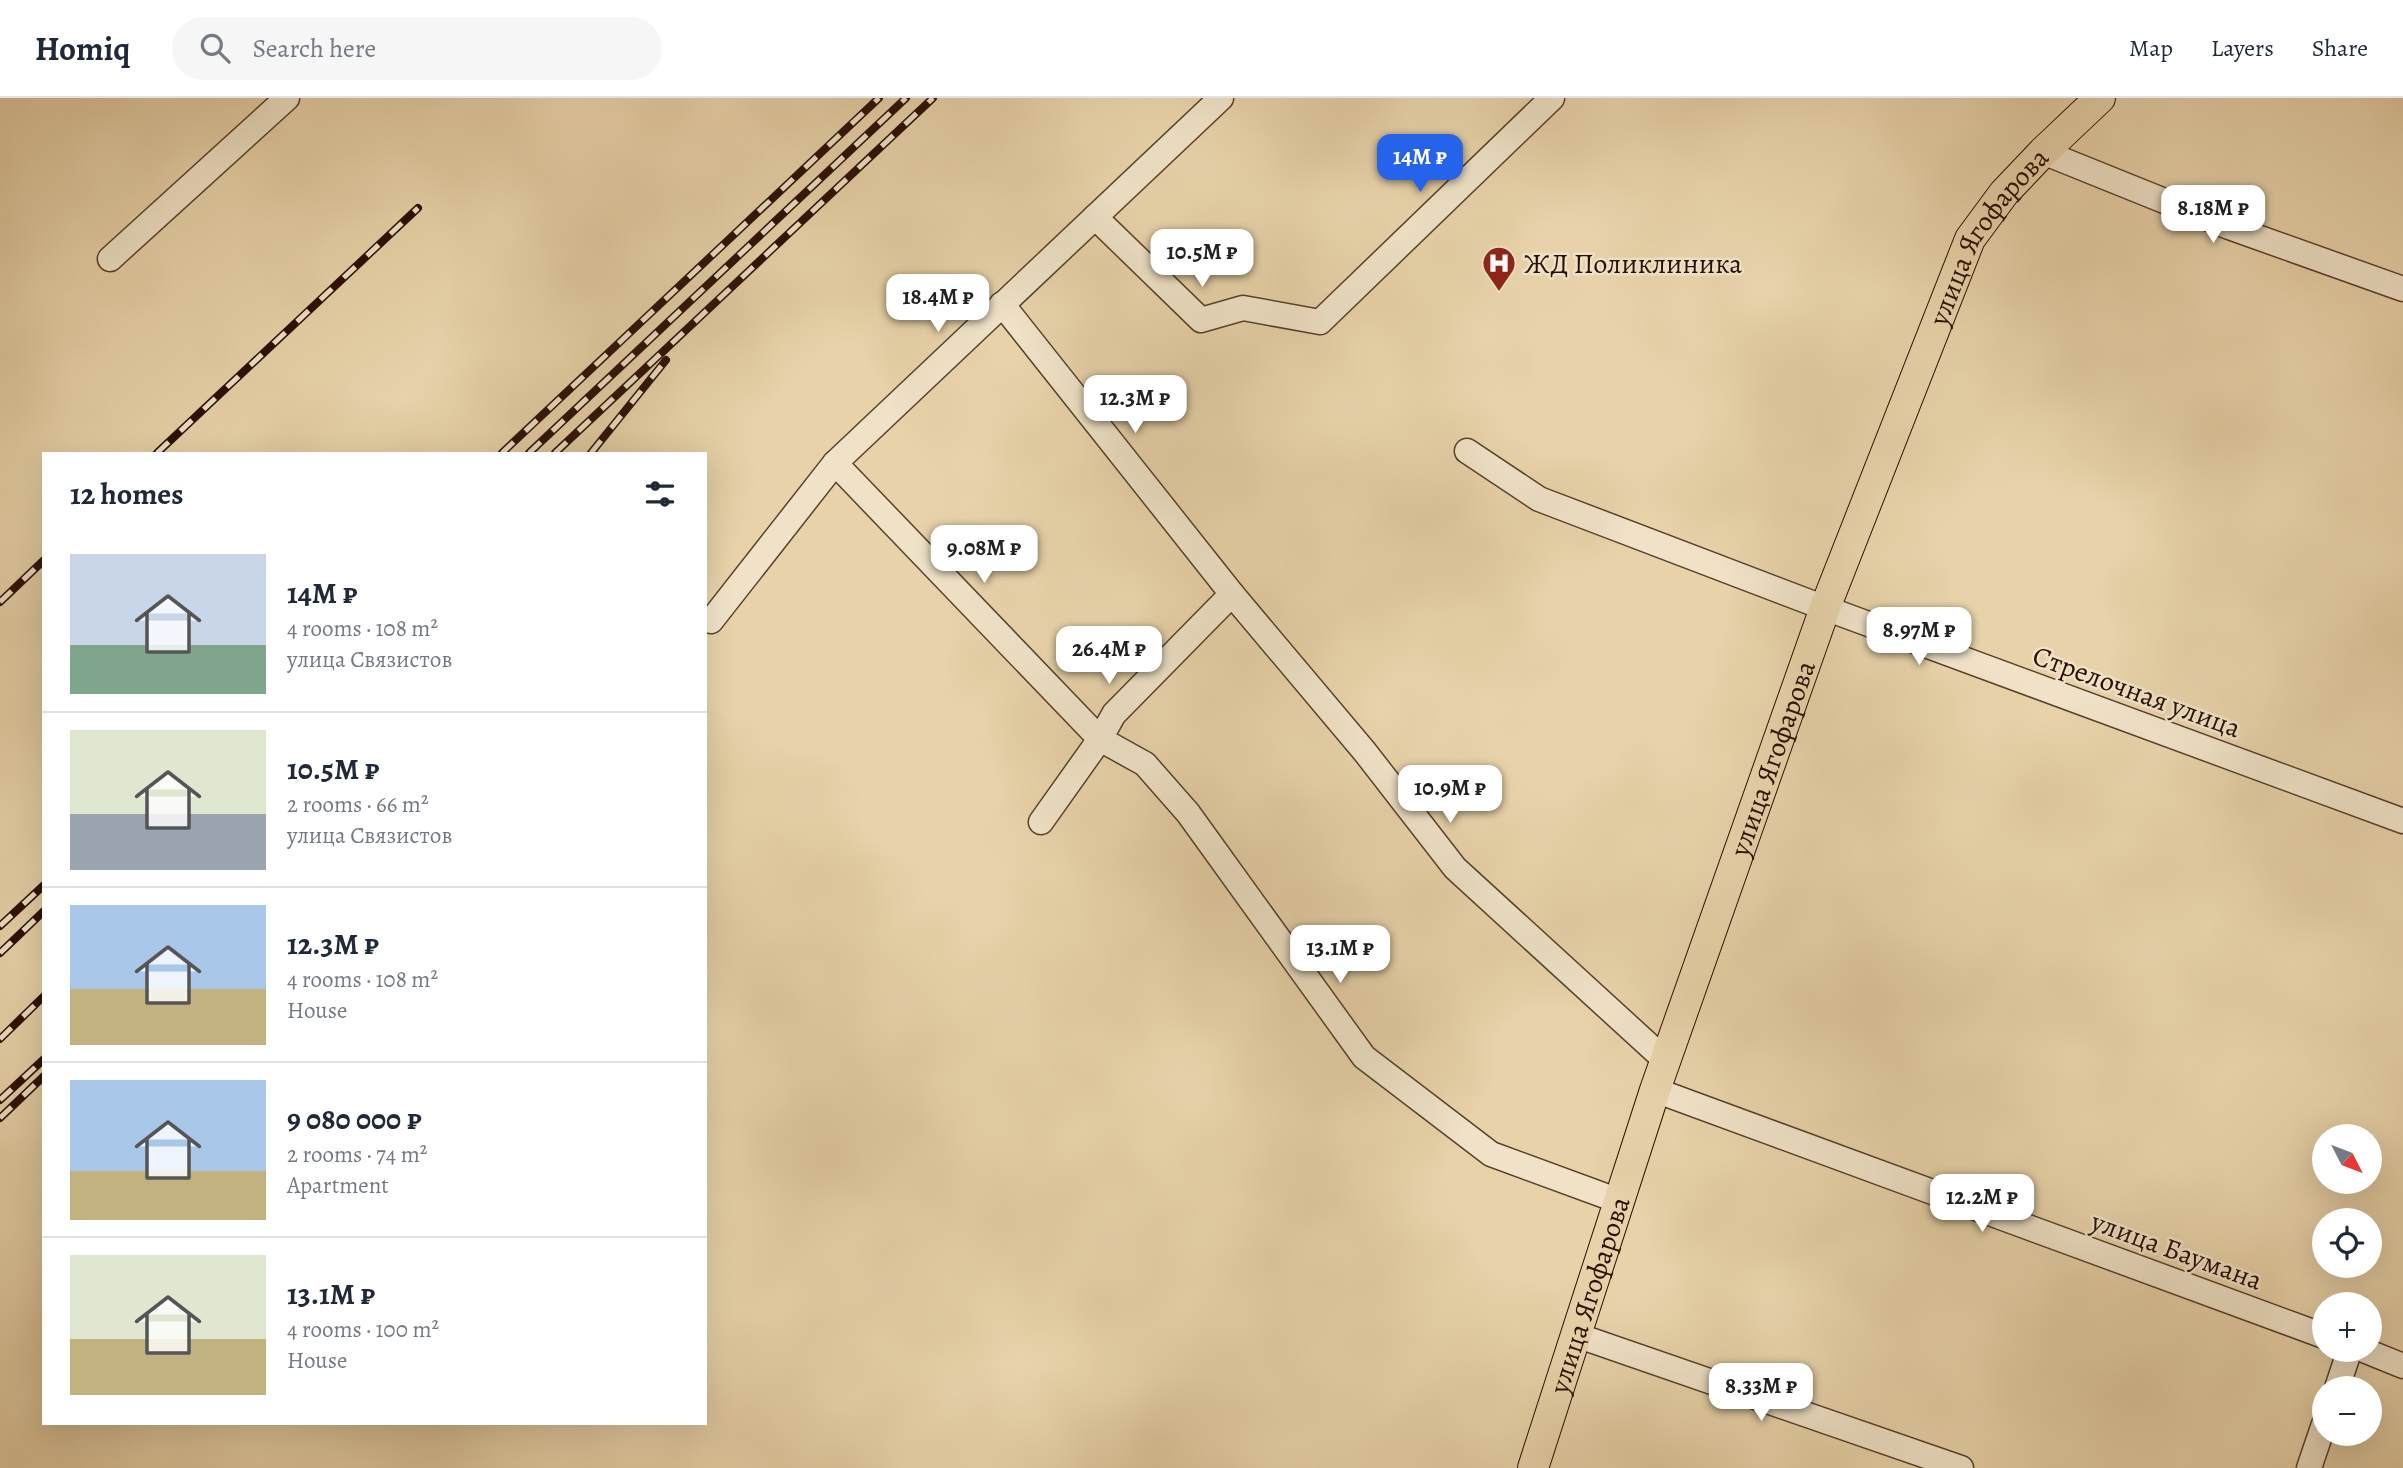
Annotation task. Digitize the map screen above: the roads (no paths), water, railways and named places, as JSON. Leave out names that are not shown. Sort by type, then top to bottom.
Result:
[{"type":"main road","name":"улица Ягофарова","points":[[1533,1468],[1665,1060],[1825,608],[1970,239],[2004,193],[2100,98]]},
{"type":"street","points":[[110,259],[287,98]]},
{"type":"street","points":[[711,621],[835,463],[1221,98]]},
{"type":"street","points":[[1095,217],[1201,320],[1243,308],[1320,322],[1552,98]]},
{"type":"street","points":[[2043,152],[2229,227],[2403,289]]},
{"type":"street","points":[[1003,304],[1232,594],[1364,752],[1455,868],[1665,1060]]},
{"type":"street","name":"Стрелочная улица","points":[[1467,451],[1539,499],[1825,608],[2403,821]]},
{"type":"street","points":[[835,463],[1100,738],[1145,764],[1188,813],[1364,1057],[1490,1153],[1619,1201]]},
{"type":"street","points":[[1041,822],[1114,714],[1232,594]]},
{"type":"street","name":"улица Баумана","points":[[1655,1090],[2312,1332]]},
{"type":"street","points":[[1576,1335],[1961,1468]]},
{"type":"street","points":[[2382,1358],[2403,1366]]},
{"type":"street","points":[[2309,1468],[2316,1446]]},
{"type":"railway","points":[[503,452],[879,98]]},
{"type":"railway","points":[[530,452],[906,98]]},
{"type":"railway","points":[[556,452],[933,98]]},
{"type":"railway","points":[[158,452],[418,208]]},
{"type":"railway","points":[[592,452],[666,360]]},
{"type":"railway","points":[[0,602],[42,562]]},
{"type":"railway","points":[[0,926],[42,887]]},
{"type":"railway","points":[[0,953],[42,913]]},
{"type":"railway","points":[[0,1039],[42,998]]},
{"type":"railway","points":[[0,1100],[42,1061]]},
{"type":"railway","points":[[0,1118],[42,1078]]},
{"type":"place","name":"ЖД Поликлиника","points":[[1499,293]]}]
